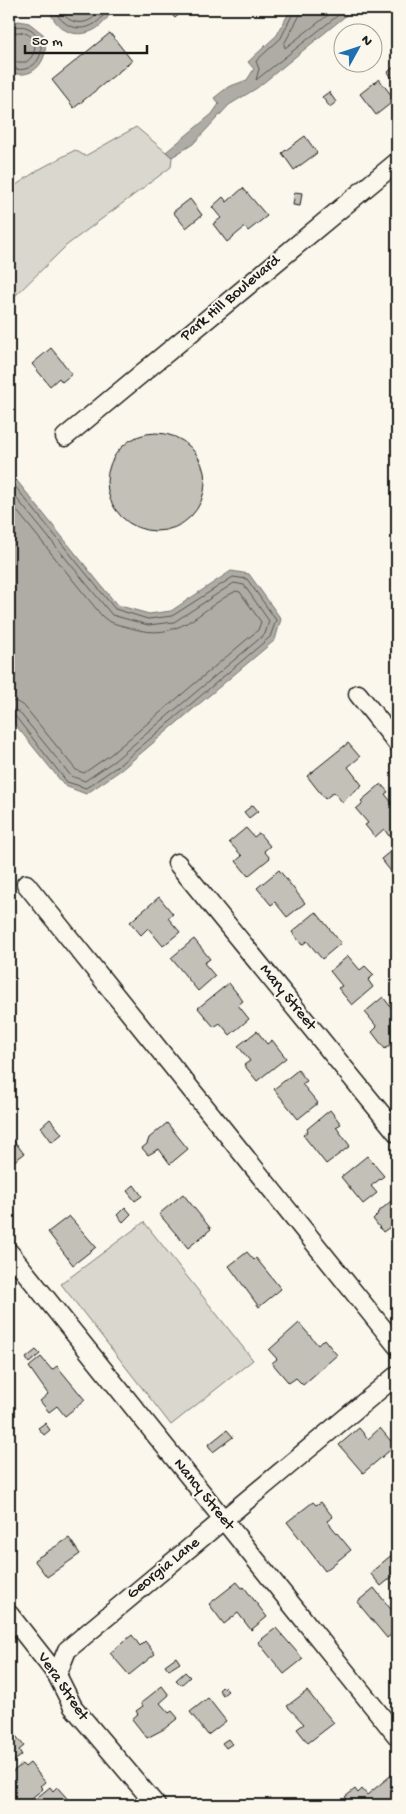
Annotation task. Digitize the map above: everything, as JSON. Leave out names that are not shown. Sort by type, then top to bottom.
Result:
[{"type":"street","name":"Park Hill Boulevard","points":[[65,436],[397,162]]},
{"type":"street","points":[[358,694],[397,743]]},
{"type":"street","name":"Mary Street","points":[[177,863],[397,1134]]},
{"type":"street","points":[[26,884],[397,1346]]},
{"type":"street","name":"Nancy Street","points":[[9,1252],[397,1736]]},
{"type":"street","name":"Georgia Lane","points":[[57,1675],[67,1650],[397,1375]]},
{"type":"street","name":"Vera Street","points":[[9,1614],[57,1675],[73,1707],[156,1805]]},
{"type":"shaded area","points":[[136,127],[172,157],[171,167],[67,245],[9,302],[9,190],[38,170],[75,150],[85,156]]},
{"type":"shaded area","points":[[144,1222],[253,1360],[171,1425],[61,1284]]},
{"type":"water","points":[[49,9],[112,9],[106,20],[98,27],[80,34],[62,28],[54,20]]},
{"type":"water","points":[[291,9],[354,9],[338,22],[334,22],[334,25],[257,88],[229,105],[193,144],[172,157],[166,152],[212,114],[219,104],[214,98],[228,87],[247,80],[254,69],[248,62],[277,35]]},
{"type":"water","points":[[19,21],[29,23],[43,34],[45,43],[43,59],[34,70],[27,74],[9,72],[9,23]]},
{"type":"water","points":[[9,471],[117,605],[149,614],[171,611],[231,571],[249,574],[281,619],[275,640],[121,770],[86,794],[65,786],[9,717]]},
{"type":"building","points":[[166,9],[185,9],[175,18]]},
{"type":"building","points":[[110,33],[132,61],[74,108],[52,80]]},
{"type":"building","points":[[395,66],[397,73],[392,78],[388,72]]},
{"type":"building","points":[[379,79],[395,100],[376,115],[360,94]]},
{"type":"building","points":[[329,92],[336,102],[330,107],[322,97]]},
{"type":"building","points":[[305,136],[317,153],[294,170],[282,153]]},
{"type":"building","points":[[243,188],[267,216],[248,231],[245,227],[227,242],[213,224],[221,218],[212,207],[223,197],[227,202]]},
{"type":"building","points":[[295,192],[302,193],[300,206],[293,205]]},
{"type":"building","points":[[190,199],[202,215],[186,228],[173,212]]},
{"type":"building","points":[[51,348],[72,374],[62,382],[59,378],[50,386],[32,364]]},
{"type":"building","points":[[156,433],[175,437],[191,447],[201,463],[205,482],[201,501],[191,517],[175,527],[156,531],[137,527],[121,517],[111,501],[107,482],[111,463],[121,447],[137,437]]},
{"type":"building","points":[[348,743],[360,757],[348,767],[362,785],[342,802],[334,792],[325,799],[307,776]]},
{"type":"building","points":[[381,784],[388,792],[385,794],[397,809],[397,829],[389,836],[384,829],[375,837],[365,825],[368,823],[356,809],[363,803],[361,801]]},
{"type":"building","points":[[253,805],[258,811],[249,818],[244,812]]},
{"type":"building","points":[[246,828],[254,837],[259,833],[270,846],[264,851],[270,858],[248,876],[236,861],[242,856],[229,842]]},
{"type":"building","points":[[397,846],[397,879],[381,859]]},
{"type":"building","points":[[279,870],[305,903],[287,917],[275,902],[271,905],[257,888]]},
{"type":"building","points":[[159,897],[173,914],[168,918],[180,932],[163,946],[148,928],[141,935],[130,922]]},
{"type":"building","points":[[316,912],[341,943],[322,959],[307,941],[302,945],[292,932]]},
{"type":"building","points":[[194,939],[210,959],[204,963],[215,976],[198,991],[171,958]]},
{"type":"building","points":[[348,956],[360,970],[365,966],[374,975],[368,980],[373,987],[352,1005],[338,988],[342,986],[330,971]]},
{"type":"building","points":[[229,983],[243,1001],[238,1005],[249,1019],[230,1035],[220,1023],[214,1027],[198,1008]]},
{"type":"building","points":[[383,997],[397,1015],[397,1039],[385,1049],[372,1032],[377,1027],[365,1012]]},
{"type":"building","points":[[257,1031],[267,1044],[272,1040],[286,1058],[257,1081],[244,1065],[250,1061],[238,1046]]},
{"type":"building","points":[[298,1070],[307,1081],[302,1084],[318,1103],[298,1119],[274,1089]]},
{"type":"building","points":[[330,1110],[341,1124],[336,1127],[350,1146],[326,1164],[303,1135],[308,1131],[307,1129]]},
{"type":"building","points":[[50,1119],[62,1134],[52,1142],[41,1127]]},
{"type":"building","points":[[167,1123],[188,1149],[170,1164],[159,1149],[148,1155],[142,1148],[147,1144],[149,1138]]},
{"type":"building","points":[[9,1134],[24,1154],[9,1165]]},
{"type":"building","points":[[367,1156],[384,1176],[371,1186],[377,1193],[363,1204],[341,1177]]},
{"type":"building","points":[[134,1185],[142,1196],[135,1201],[127,1191]]},
{"type":"building","points":[[183,1194],[211,1229],[188,1248],[159,1214]]},
{"type":"building","points":[[397,1196],[397,1237],[390,1227],[383,1232],[373,1219],[377,1213]]},
{"type":"building","points":[[125,1207],[131,1214],[123,1222],[117,1215]]},
{"type":"building","points":[[69,1216],[96,1247],[73,1265],[48,1232]]},
{"type":"building","points":[[247,1252],[254,1260],[256,1258],[281,1289],[259,1307],[229,1266]]},
{"type":"building","points":[[299,1323],[318,1345],[324,1339],[337,1355],[303,1385],[296,1378],[289,1383],[272,1363],[277,1359],[269,1350]]},
{"type":"building","points":[[36,1350],[40,1354],[29,1363],[26,1358]]},
{"type":"building","points":[[41,1357],[52,1370],[57,1366],[85,1400],[65,1416],[57,1406],[49,1412],[40,1401],[48,1394],[29,1367]]},
{"type":"building","points":[[45,1423],[50,1430],[44,1435],[38,1428]]},
{"type":"building","points":[[359,1428],[368,1439],[380,1428],[395,1446],[363,1473],[339,1445]]},
{"type":"building","points":[[227,1430],[233,1437],[213,1452],[208,1445]]},
{"type":"building","points":[[313,1502],[316,1505],[321,1502],[333,1517],[327,1521],[351,1550],[325,1571],[287,1522]]},
{"type":"building","points":[[69,1538],[80,1554],[47,1577],[34,1560]]},
{"type":"building","points":[[394,1553],[397,1558],[397,1573],[381,1586],[370,1573]]},
{"type":"building","points":[[397,1579],[397,1589],[392,1583]]},
{"type":"building","points":[[237,1582],[242,1588],[244,1587],[267,1617],[251,1630],[238,1613],[224,1624],[209,1604]]},
{"type":"building","points":[[374,1588],[397,1617],[397,1630],[387,1638],[357,1602]]},
{"type":"building","points":[[276,1628],[303,1659],[284,1674],[258,1642]]},
{"type":"building","points":[[132,1635],[140,1646],[145,1641],[155,1654],[129,1675],[110,1653]]},
{"type":"building","points":[[176,1657],[180,1663],[169,1670],[165,1665]]},
{"type":"building","points":[[185,1672],[190,1677],[181,1685],[176,1680]]},
{"type":"building","points":[[162,1686],[169,1695],[160,1703],[169,1713],[172,1711],[178,1718],[164,1729],[147,1738],[132,1719],[138,1714],[136,1711],[143,1706],[141,1703]]},
{"type":"building","points":[[223,1686],[228,1691],[223,1695],[219,1690]]},
{"type":"building","points":[[307,1691],[334,1723],[308,1743],[297,1729],[304,1724],[287,1706]]},
{"type":"building","points":[[208,1698],[226,1721],[208,1735],[190,1712]]},
{"type":"building","points":[[9,1727],[24,1746],[19,1750],[22,1755],[9,1765]]},
{"type":"building","points":[[228,1739],[232,1744],[226,1748],[222,1743]]},
{"type":"building","points":[[30,1763],[45,1782],[40,1786],[43,1789],[23,1805],[9,1805],[9,1775],[22,1764],[25,1767]]},
{"type":"building","points":[[394,1773],[397,1777],[397,1793],[393,1796],[397,1801],[391,1805],[351,1805],[345,1797],[355,1789],[358,1793],[362,1789],[367,1795]]},
{"type":"building","points":[[50,1787],[53,1791],[57,1787],[73,1805],[28,1805]]}]
